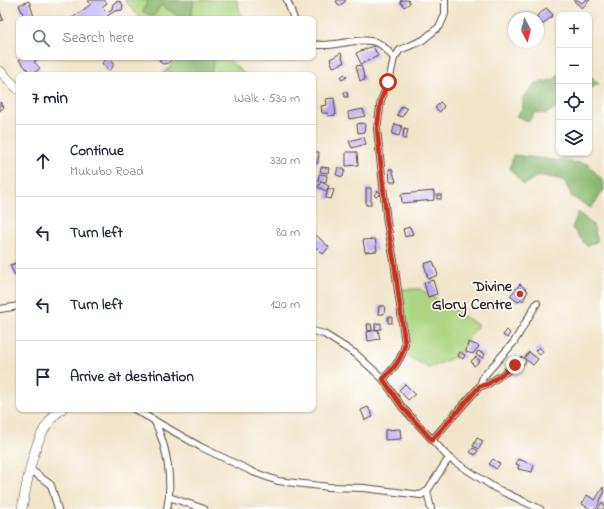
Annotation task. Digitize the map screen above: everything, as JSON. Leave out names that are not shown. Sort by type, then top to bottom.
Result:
[{"type":"street","points":[[287,0],[293,16]]},
{"type":"street","points":[[383,379],[396,366],[403,355],[405,344],[394,261],[387,223],[377,129],[381,100],[388,82],[394,58],[400,50],[423,40],[440,26],[445,14],[445,0]]},
{"type":"street","points":[[316,44],[325,45],[371,41],[383,46],[394,58]]},
{"type":"street","points":[[0,71],[16,87]]},
{"type":"street","points":[[432,440],[480,386],[483,377],[514,342],[537,303]]},
{"type":"street","points":[[0,309],[16,306]]},
{"type":"street","points":[[316,332],[324,334],[356,354],[383,379],[402,407],[449,458],[494,488],[540,509]]},
{"type":"street","points":[[480,386],[488,384],[522,361]]},
{"type":"street","points":[[22,509],[38,441],[49,421],[59,412]]},
{"type":"street","points":[[139,412],[201,447],[253,472],[278,481],[422,495],[427,491],[449,458]]},
{"type":"street","points":[[154,420],[160,432],[166,452],[169,497],[167,509]]},
{"type":"street","points":[[31,470],[51,485],[58,509]]},
{"type":"street","points":[[427,491],[431,509]]},
{"type":"street","points":[[169,497],[204,509]]},
{"type":"green space","points":[[124,0],[148,0],[143,12],[161,5],[178,16],[138,16]]},
{"type":"green space","points":[[148,0],[194,0],[191,16],[178,16],[161,5],[154,16],[143,12]]},
{"type":"green space","points":[[194,0],[237,0],[241,16],[191,16]]},
{"type":"green space","points":[[176,60],[214,60],[212,72],[164,72]]},
{"type":"green space","points":[[213,60],[228,60],[242,72],[211,72]]},
{"type":"green space","points":[[592,77],[599,84],[592,88]]},
{"type":"green space","points":[[556,78],[556,108],[546,114],[535,112],[529,121],[516,116],[523,108],[523,97],[536,83],[554,80]]},
{"type":"green space","points":[[513,155],[588,164],[604,182],[604,190],[591,208],[572,197],[564,180],[538,175],[524,185],[510,169]]},
{"type":"green space","points":[[578,212],[593,225],[598,241],[587,246],[572,228]]},
{"type":"green space","points":[[400,289],[420,289],[478,325],[457,356],[429,368],[407,356],[407,344]]},
{"type":"building","points":[[87,0],[104,0],[107,3],[102,7],[107,12],[112,9],[113,4],[117,1],[121,2],[123,5],[122,10],[115,11],[107,16],[75,16],[91,4]]},
{"type":"building","points":[[408,0],[410,3],[404,7],[400,1]]},
{"type":"building","points":[[573,0],[578,0],[582,3],[585,0],[590,0],[582,8]]},
{"type":"building","points":[[29,1],[34,16],[24,16],[19,5]]},
{"type":"building","points":[[336,1],[346,1],[339,6]]},
{"type":"building","points":[[546,8],[553,15],[544,23],[544,12],[542,12]]},
{"type":"building","points":[[0,11],[3,20],[0,21]]},
{"type":"building","points":[[373,46],[378,56],[361,64],[356,53]]},
{"type":"building","points":[[341,53],[344,63],[333,67],[330,59]]},
{"type":"building","points":[[19,60],[36,60],[34,62],[40,68],[35,72],[29,72]]},
{"type":"building","points":[[106,60],[113,61],[113,67],[108,71],[102,63]]},
{"type":"building","points":[[160,60],[171,60],[169,63],[163,64]]},
{"type":"building","points":[[361,65],[365,80],[360,81],[356,66]]},
{"type":"building","points":[[344,74],[347,77],[342,80],[340,78]]},
{"type":"building","points":[[344,92],[347,92],[348,97],[345,97]]},
{"type":"building","points":[[334,98],[336,115],[328,116],[328,113],[322,113],[321,106],[327,105],[326,99]]},
{"type":"building","points":[[0,102],[4,107],[0,111]]},
{"type":"building","points":[[440,102],[444,106],[440,112],[435,108]]},
{"type":"building","points":[[402,106],[407,109],[402,117],[397,115]]},
{"type":"building","points":[[363,109],[365,116],[349,119],[348,112]]},
{"type":"building","points":[[363,123],[365,125],[364,132],[358,133],[357,124]]},
{"type":"building","points":[[395,124],[402,126],[399,136],[392,134]]},
{"type":"building","points":[[404,128],[408,129],[406,139],[403,139]]},
{"type":"building","points":[[364,137],[366,144],[352,148],[349,141]]},
{"type":"building","points":[[316,152],[319,152],[318,163],[316,163]]},
{"type":"building","points":[[346,152],[357,152],[358,165],[346,166]]},
{"type":"building","points":[[321,167],[329,168],[328,173],[320,172]]},
{"type":"building","points":[[338,167],[345,169],[343,177],[336,175]]},
{"type":"building","points":[[389,169],[392,169],[396,182],[390,182]]},
{"type":"building","points":[[319,174],[327,175],[326,182],[318,181]]},
{"type":"building","points":[[321,182],[329,186],[326,191],[318,187]]},
{"type":"building","points":[[328,188],[334,190],[331,199],[326,198]]},
{"type":"building","points":[[366,188],[371,188],[371,205],[366,205]]},
{"type":"building","points":[[378,191],[381,194],[376,197],[374,195]]},
{"type":"building","points":[[434,191],[434,200],[402,203],[401,194]]},
{"type":"building","points":[[437,195],[441,195],[441,199],[437,199]]},
{"type":"building","points":[[410,227],[413,234],[405,237],[403,229]]},
{"type":"building","points":[[316,235],[329,247],[323,254],[316,247]]},
{"type":"building","points":[[375,239],[377,251],[365,252],[363,240]]},
{"type":"building","points":[[433,261],[438,275],[428,279],[424,264]]},
{"type":"building","points":[[16,263],[16,276],[15,276],[10,265]]},
{"type":"building","points":[[433,280],[437,294],[428,297],[424,283]]},
{"type":"building","points":[[520,284],[528,291],[523,301],[521,299],[518,302],[510,296]]},
{"type":"building","points":[[379,306],[385,306],[384,314],[378,314]]},
{"type":"building","points":[[388,317],[392,317],[392,323],[388,323]]},
{"type":"building","points":[[381,323],[381,329],[375,330],[375,324]]},
{"type":"building","points":[[367,324],[371,324],[372,330],[368,331]]},
{"type":"building","points":[[378,330],[380,339],[368,341],[367,332]]},
{"type":"building","points":[[507,330],[510,333],[507,338],[503,335]]},
{"type":"building","points":[[468,342],[479,346],[473,354],[466,352]]},
{"type":"building","points":[[539,347],[543,351],[540,355],[535,351]]},
{"type":"building","points":[[478,351],[485,354],[483,358],[476,355]]},
{"type":"building","points":[[460,352],[465,355],[463,359],[458,356]]},
{"type":"building","points":[[529,352],[538,359],[533,365],[524,358]]},
{"type":"building","points":[[476,357],[480,361],[474,366],[471,361]]},
{"type":"building","points":[[405,384],[415,394],[408,400],[399,390]]},
{"type":"building","points":[[368,407],[373,417],[365,420],[361,410]]},
{"type":"building","points":[[400,429],[401,439],[385,440],[385,430]]},
{"type":"building","points":[[477,438],[483,441],[479,449],[473,446]]},
{"type":"building","points":[[473,448],[478,451],[475,455],[470,452]]},
{"type":"building","points":[[493,459],[500,464],[496,469],[489,464]]},
{"type":"building","points":[[518,459],[534,465],[532,472],[518,469],[519,465],[516,464]]},
{"type":"building","points":[[603,487],[604,493],[596,509],[591,509],[582,504],[587,495],[595,500]]},
{"type":"building","points":[[602,502],[604,504],[604,509],[598,509]]},
{"type":"place","name":"Divine Glory Centre","points":[[520,294]]},
{"type":"route","points":[[388,82],[381,100],[377,129],[387,223],[394,261],[405,344],[403,355],[396,366],[383,379],[402,407],[432,440],[480,386],[488,384],[515,365]]}]
